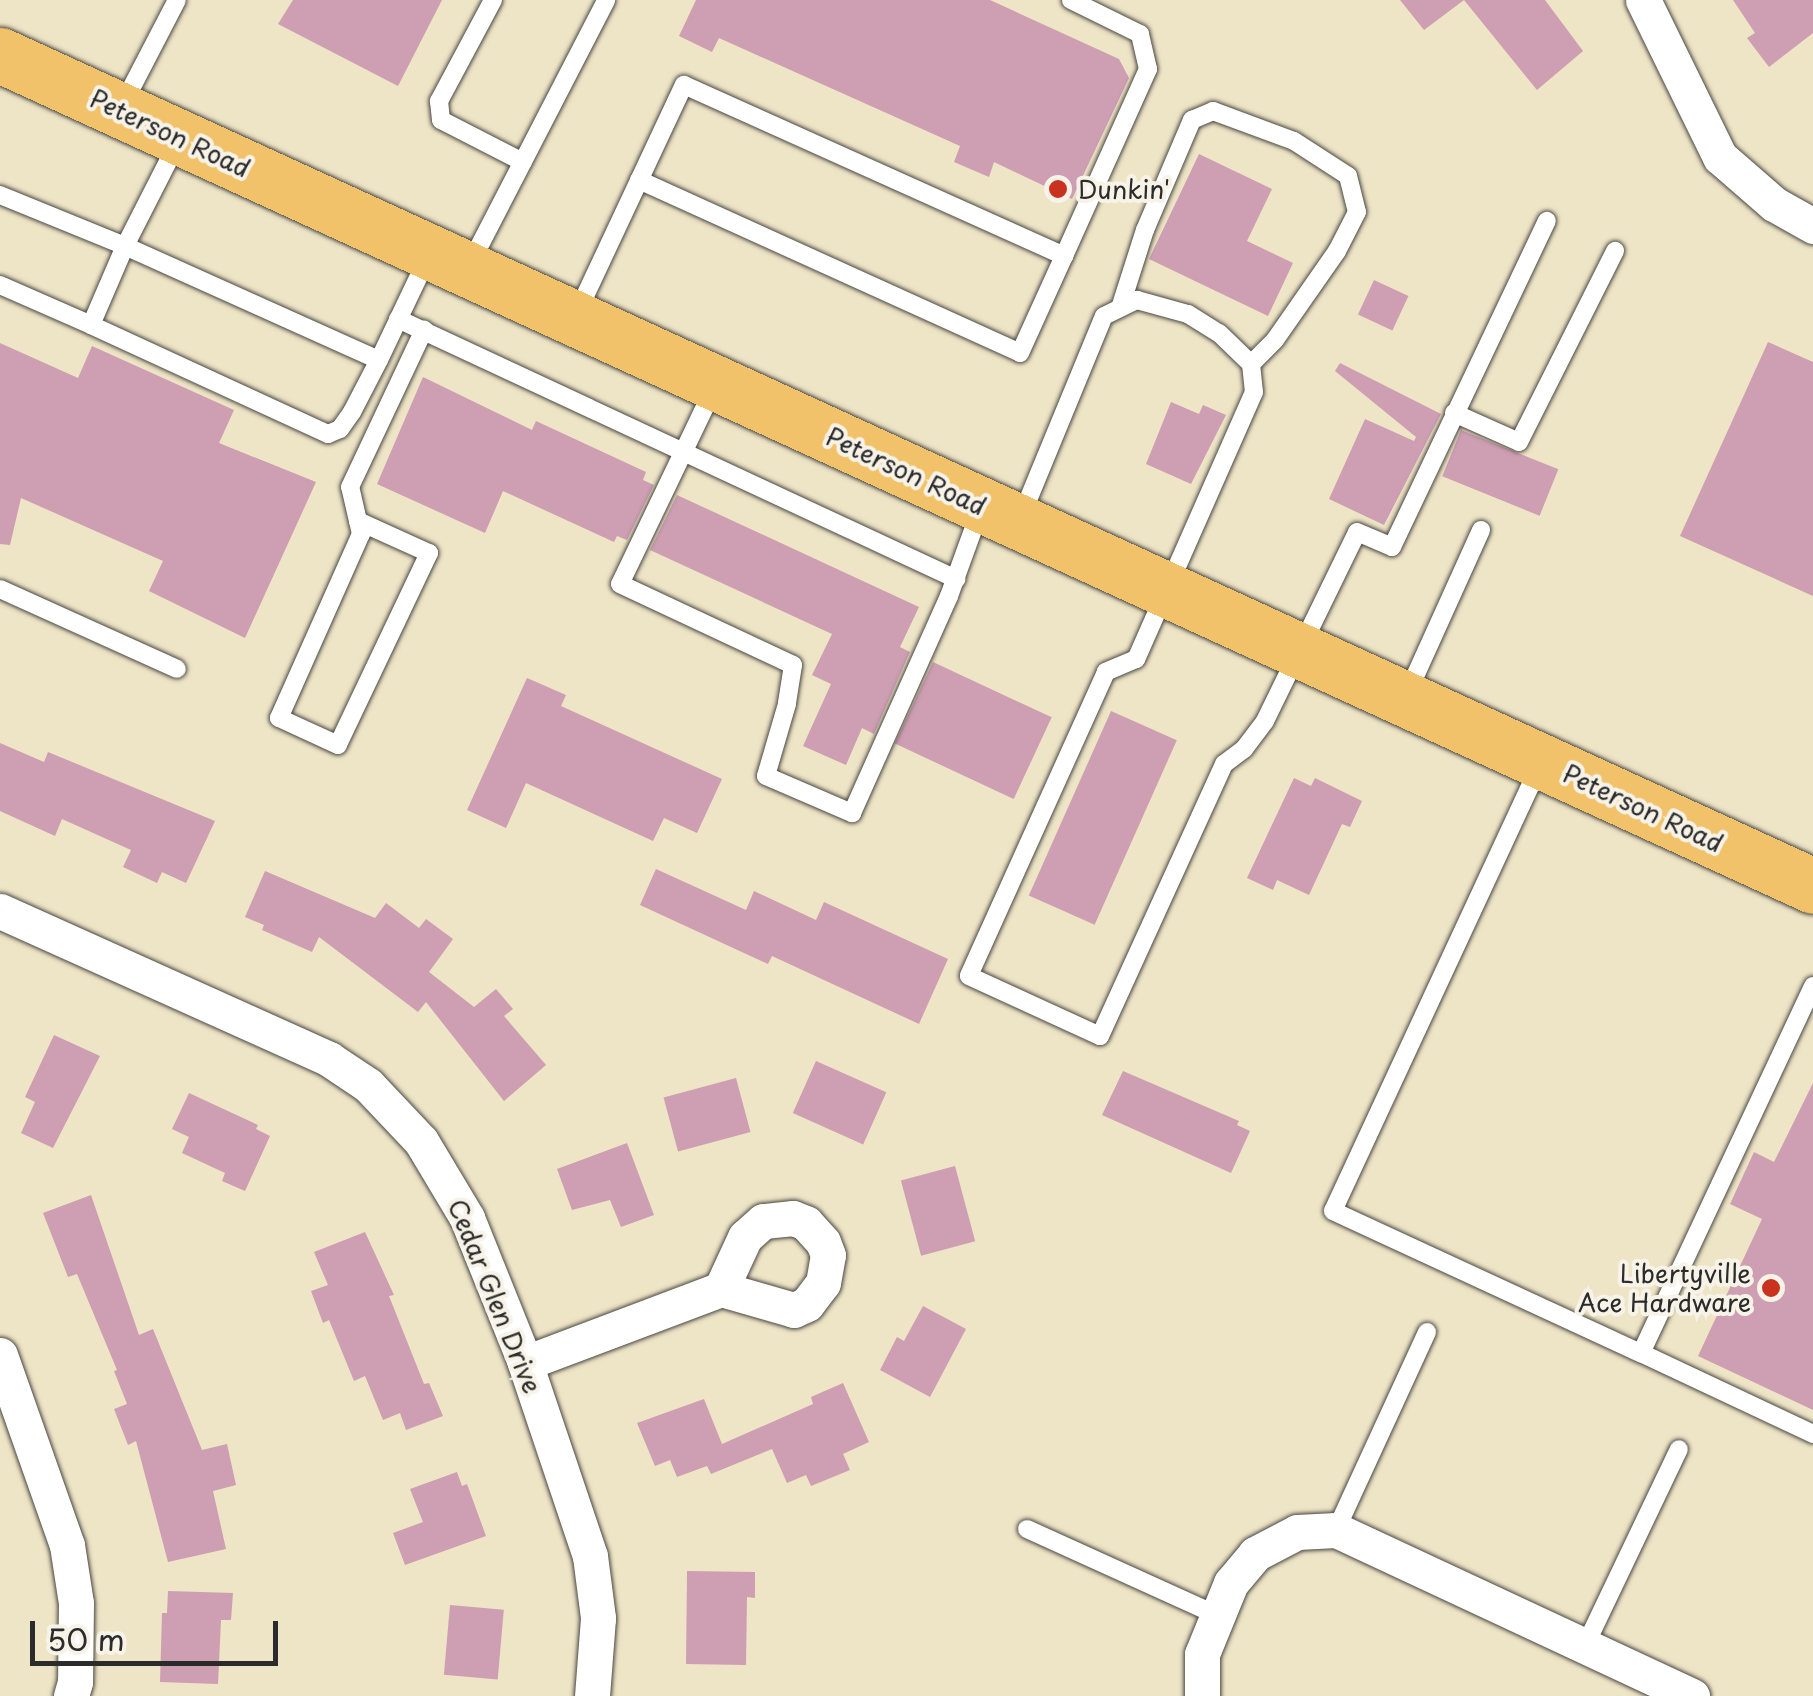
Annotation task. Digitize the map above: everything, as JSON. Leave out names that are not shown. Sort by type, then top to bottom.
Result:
[{"type":"main road","name":"Peterson Road","points":[[0,55],[1813,886]]},
{"type":"street","points":[[1643,0],[1720,157],[1774,204],[1813,226]]},
{"type":"street","name":"Cedar Glen Drive","points":[[0,911],[329,1059],[368,1085],[410,1127],[443,1172],[467,1218],[525,1363],[594,1578],[598,1618],[592,1696]]},
{"type":"street","points":[[525,1363],[721,1289]]},
{"type":"street","points":[[0,1356],[67,1545],[76,1604],[76,1682],[71,1696]]},
{"type":"street","points":[[1202,1696],[1202,1654],[1231,1584],[1254,1554],[1297,1532],[1336,1530],[1692,1696]]},
{"type":"lane","points":[[120,110],[177,0]]},
{"type":"lane","points":[[493,0],[439,101],[441,120],[523,162]]},
{"type":"lane","points":[[0,285],[328,434],[340,429],[398,318],[449,261],[523,162],[606,0]]},
{"type":"lane","points":[[639,180],[1020,353],[1148,70],[1140,34],[1071,0]]},
{"type":"lane","points":[[575,318],[684,85],[1064,256]]},
{"type":"lane","points":[[1121,306],[1144,230],[1192,120],[1214,110],[1294,140],[1348,176],[1357,212],[1337,251],[1275,340],[1250,364]]},
{"type":"lane","points":[[92,325],[125,246],[180,137]]},
{"type":"lane","points":[[0,196],[125,246],[379,360]]},
{"type":"lane","points":[[716,384],[620,584],[793,665],[787,704],[766,776],[852,813],[956,579],[1001,514],[1104,316],[1138,300],[1188,314],[1219,333],[1250,364],[1254,392],[1136,659],[1106,672],[970,976],[1100,1036],[1224,764],[1244,749],[1265,721],[1357,532],[1392,546],[1547,221]]},
{"type":"lane","points":[[1454,413],[1519,442],[1615,251]]},
{"type":"lane","points":[[398,318],[956,579]]},
{"type":"lane","points":[[358,521],[429,553],[338,745],[279,718],[360,534],[350,487],[424,330]]},
{"type":"lane","points":[[1404,699],[1481,530]]},
{"type":"lane","points":[[0,589],[177,668]]},
{"type":"lane","points":[[1541,762],[1333,1211],[1813,1434]]},
{"type":"lane","points":[[1640,1353],[1809,1006],[1813,986]]},
{"type":"lane","points":[[1336,1530],[1427,1332]]},
{"type":"lane","points":[[1585,1646],[1678,1449]]},
{"type":"lane","points":[[1027,1529],[1218,1616]]},
{"type":"building","points":[[293,0],[442,0],[398,86],[278,24]]},
{"type":"building","points":[[696,0],[990,0],[1119,59],[1129,78],[1072,199],[994,162],[989,177],[954,162],[960,146],[719,38],[712,52],[679,36]]},
{"type":"building","points":[[1400,0],[1464,0],[1424,30]]},
{"type":"building","points":[[1464,0],[1545,0],[1583,51],[1537,90]]},
{"type":"building","points":[[1733,0],[1813,0],[1813,33],[1769,67],[1747,38],[1755,33]]},
{"type":"building","points":[[1199,154],[1272,189],[1247,241],[1293,263],[1268,316],[1149,259]]},
{"type":"building","points":[[1374,280],[1408,296],[1392,330],[1358,314]]},
{"type":"building","points":[[1768,342],[1813,362],[1813,596],[1680,536]]},
{"type":"building","points":[[0,343],[78,378],[92,346],[234,410],[219,443],[316,482],[245,638],[149,591],[163,561],[21,498],[10,545],[0,544]]},
{"type":"building","points":[[1340,363],[1441,414],[1384,525],[1329,499],[1365,419],[1414,441],[1416,437],[1335,371]]},
{"type":"building","points":[[423,377],[532,430],[536,421],[646,472],[643,480],[654,485],[627,540],[617,536],[614,542],[503,491],[485,533],[377,484]]},
{"type":"building","points":[[1171,402],[1199,414],[1203,405],[1226,415],[1191,484],[1146,464]]},
{"type":"building","points":[[1461,430],[1558,469],[1540,516],[1442,476]]},
{"type":"building","points":[[677,495],[919,607],[900,647],[910,652],[874,734],[862,728],[846,765],[803,746],[831,684],[812,675],[832,634],[650,550]]},
{"type":"building","points":[[933,662],[1052,717],[1014,799],[895,744]]},
{"type":"building","points":[[527,678],[566,695],[561,706],[722,779],[697,833],[664,818],[653,841],[526,783],[506,828],[467,810]]},
{"type":"building","points":[[1111,711],[1177,740],[1095,925],[1029,896]]},
{"type":"building","points":[[0,743],[44,762],[48,752],[215,821],[186,883],[162,872],[157,883],[123,867],[131,850],[62,819],[55,836],[0,811]]},
{"type":"building","points":[[1294,778],[1311,786],[1315,778],[1362,801],[1350,827],[1342,824],[1309,895],[1277,880],[1273,890],[1247,878]]},
{"type":"building","points":[[656,869],[746,910],[754,891],[816,920],[824,902],[948,959],[919,1024],[772,956],[768,964],[640,905]]},
{"type":"building","points":[[265,871],[375,918],[386,903],[419,928],[426,919],[453,939],[429,972],[474,1007],[496,989],[513,1009],[504,1016],[546,1065],[504,1101],[426,1002],[418,1012],[319,937],[312,952],[262,930],[264,925],[245,917]]},
{"type":"building","points":[[54,1035],[100,1056],[53,1148],[21,1133],[35,1102],[25,1097]]},
{"type":"building","points":[[816,1061],[886,1092],[863,1144],[793,1113]]},
{"type":"building","points":[[1123,1071],[1239,1121],[1237,1125],[1250,1131],[1231,1173],[1102,1115]]},
{"type":"building","points":[[736,1078],[750,1132],[678,1152],[664,1097]]},
{"type":"building","name":"Libertyville Ace Hardware","points":[[1813,1083],[1813,1410],[1698,1356],[1762,1219],[1730,1204],[1754,1152],[1774,1162]]},
{"type":"building","points":[[189,1093],[258,1125],[256,1129],[270,1136],[245,1191],[222,1181],[225,1173],[182,1153],[189,1137],[172,1129]]},
{"type":"building","points":[[627,1143],[654,1215],[621,1227],[610,1200],[572,1210],[557,1169]]},
{"type":"building","points":[[955,1166],[975,1241],[921,1256],[901,1180]]},
{"type":"building","points":[[91,1195],[139,1335],[153,1329],[202,1450],[227,1444],[236,1485],[213,1491],[226,1549],[168,1562],[136,1441],[128,1445],[114,1409],[127,1404],[114,1371],[117,1370],[77,1274],[68,1277],[43,1213]]},
{"type":"building","points":[[365,1232],[394,1295],[389,1296],[424,1384],[429,1383],[443,1416],[406,1430],[400,1413],[383,1420],[365,1376],[354,1381],[329,1320],[323,1323],[311,1291],[328,1285],[314,1252]]},
{"type":"building","points":[[923,1306],[966,1329],[930,1397],[880,1370],[897,1337],[904,1341]]},
{"type":"building","points":[[843,1383],[869,1442],[843,1454],[850,1470],[811,1486],[806,1475],[787,1483],[772,1449],[711,1474],[707,1466],[677,1477],[670,1460],[655,1466],[637,1423],[704,1399],[722,1444],[813,1404],[811,1397]]},
{"type":"building","points":[[457,1472],[462,1486],[467,1484],[486,1536],[405,1565],[393,1533],[423,1522],[410,1489]]},
{"type":"building","points":[[687,1571],[755,1572],[755,1598],[747,1597],[746,1665],[686,1664]]},
{"type":"building","points":[[168,1591],[233,1593],[231,1620],[221,1620],[218,1684],[160,1682],[162,1613],[167,1613]]},
{"type":"building","points":[[450,1605],[504,1610],[498,1679],[444,1675]]},
{"type":"place","name":"Dunkin'","points":[[1058,189]]},
{"type":"place","name":"Libertyville Ace Hardware","points":[[1771,1288]]}]
